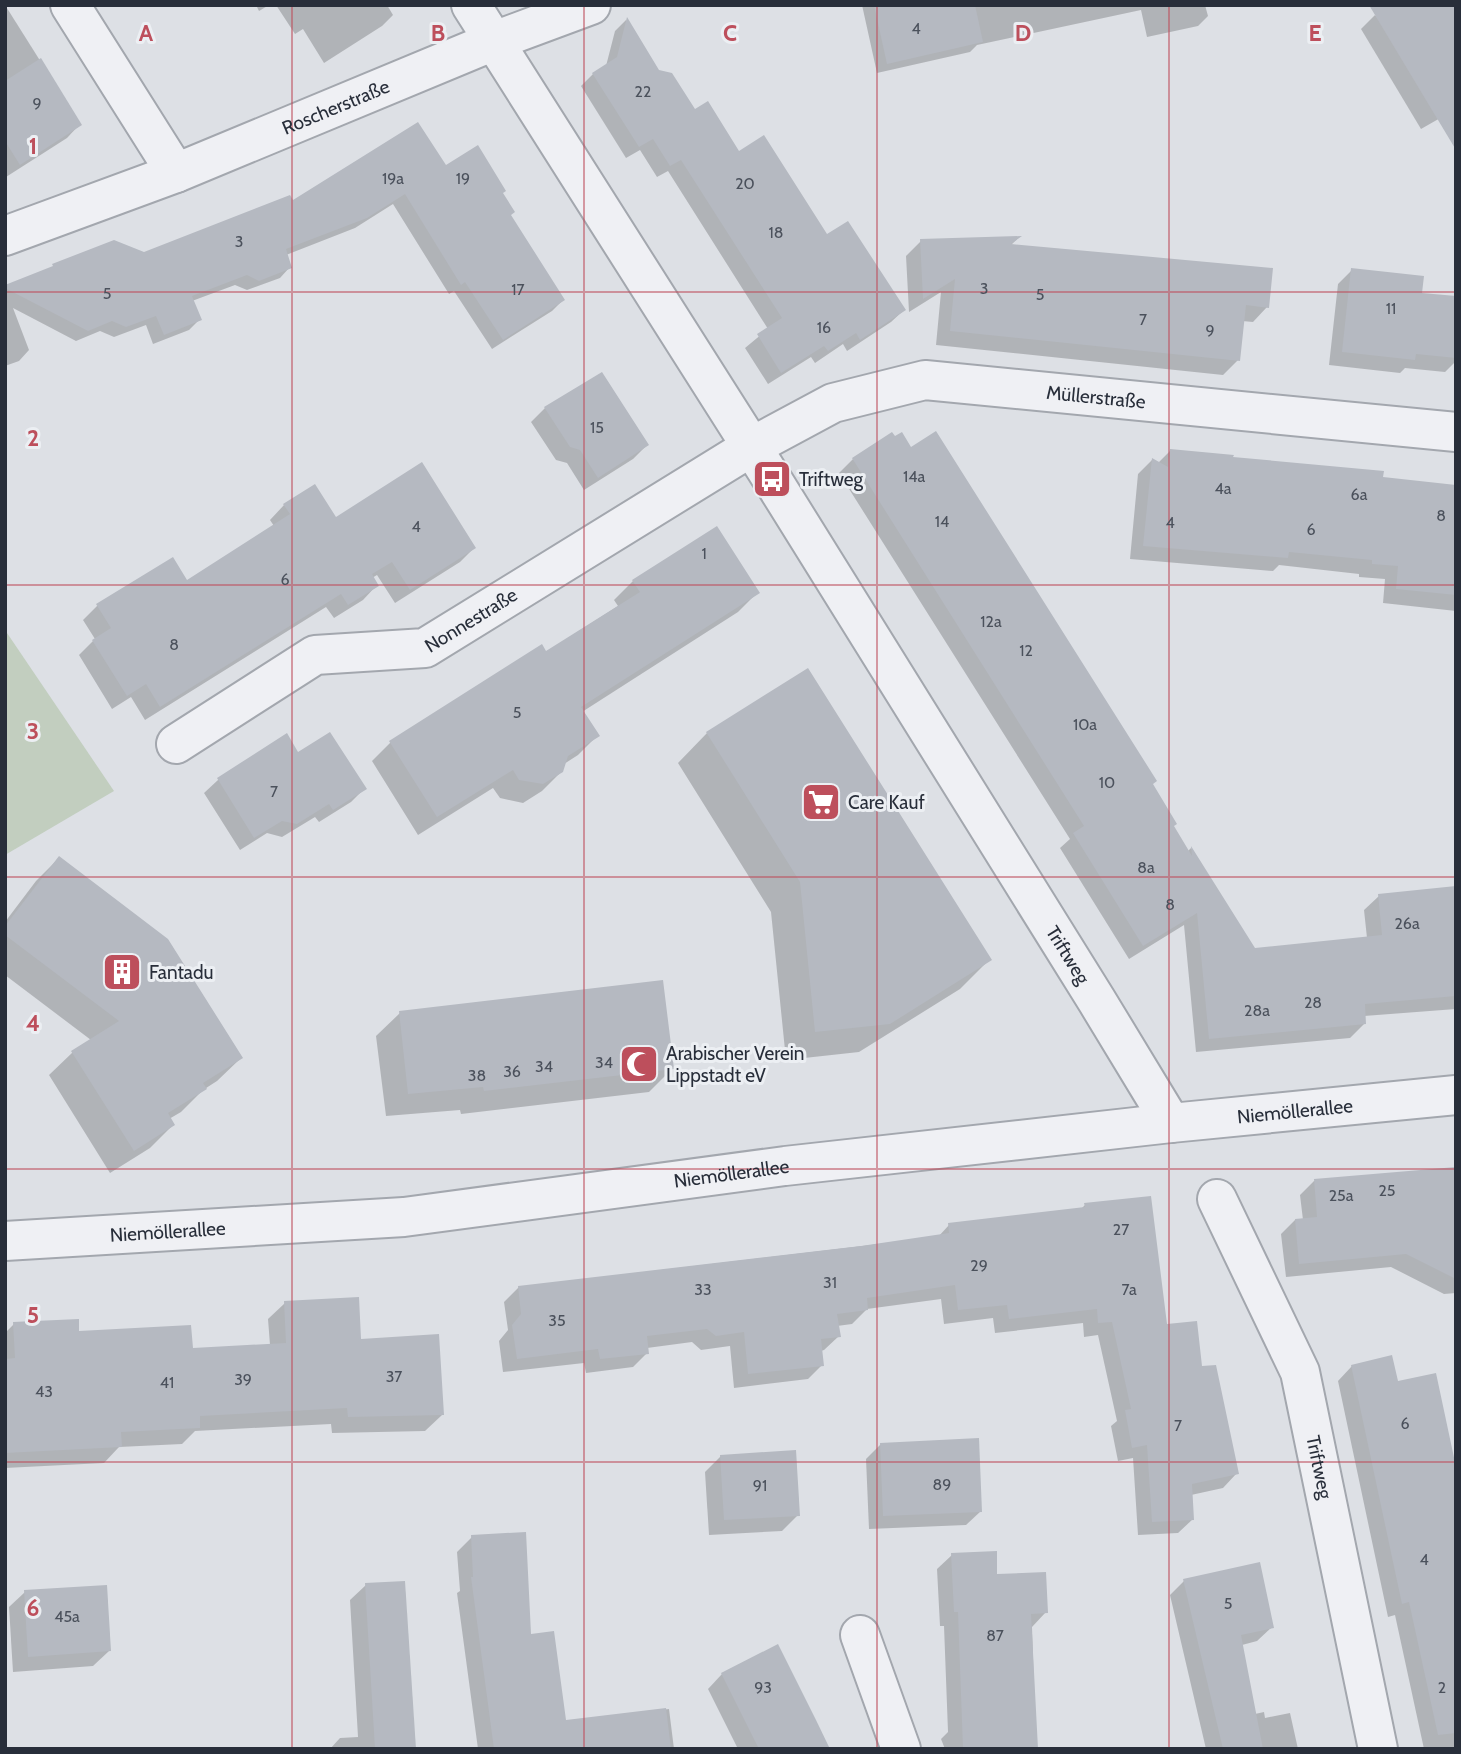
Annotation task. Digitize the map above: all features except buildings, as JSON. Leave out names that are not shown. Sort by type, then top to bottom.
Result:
[{"type":"street","points":[[70,5],[176,173]]},
{"type":"street","name":"Triftweg","points":[[471,5],[1083,977],[1171,1123]]},
{"type":"street","name":"Roscherstraße","points":[[5,236],[176,173],[494,41],[591,5]]},
{"type":"street","name":"Müllerstraße","points":[[751,447],[833,403],[925,380],[1456,432]]},
{"type":"street","name":"Nonnestraße","points":[[176,744],[315,655],[425,648],[751,447]]},
{"type":"street","name":"Niemöllerallee","points":[[5,1241],[404,1217],[785,1166],[1171,1123],[1456,1095]]},
{"type":"street","name":"Triftweg","points":[[1217,1199],[1300,1372],[1378,1749]]},
{"type":"street","points":[[860,1635],[901,1749]]},
{"type":"green space","points":[[5,630],[114,791],[5,855]]},
{"type":"place","name":"Triftweg","points":[[772,479]]},
{"type":"place","name":"Care Kauf","points":[[821,802]]},
{"type":"place","name":"Fantadu","points":[[122,972]]},
{"type":"place","name":"Arabischer Verein Lippstadt eV","points":[[639,1064]]}]
